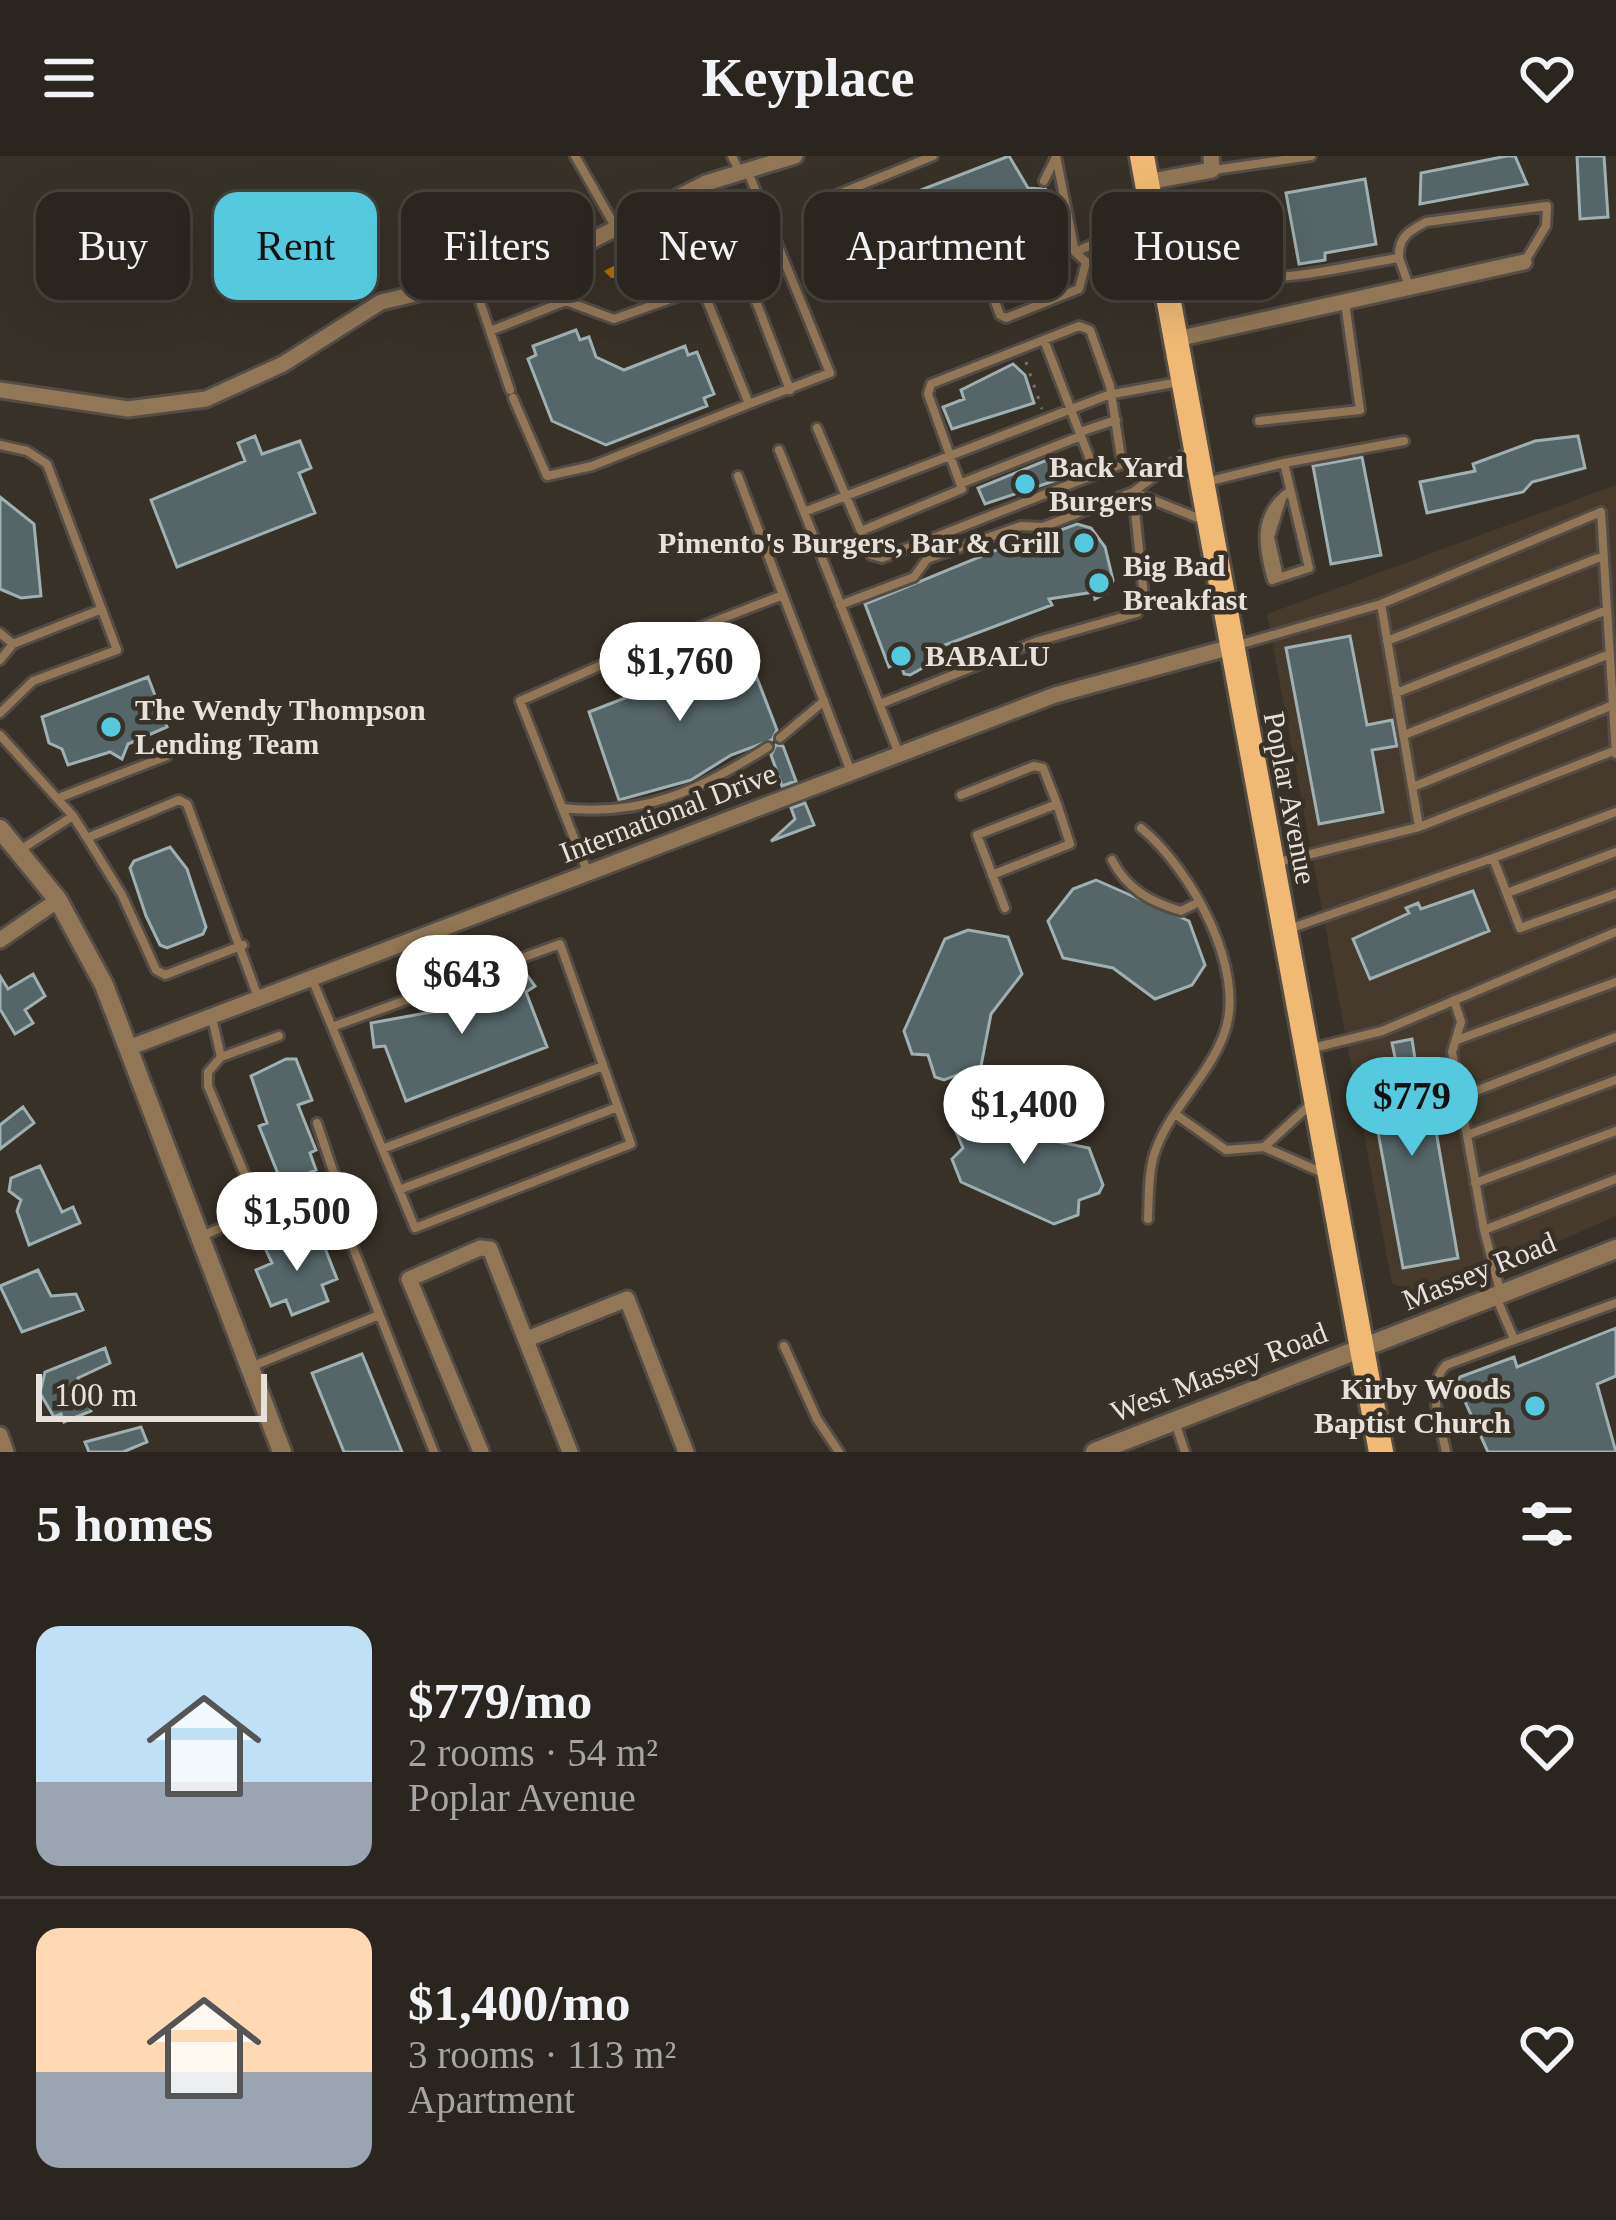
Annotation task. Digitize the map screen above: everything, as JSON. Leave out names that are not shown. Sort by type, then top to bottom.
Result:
[{"type":"main road","name":"Poplar Avenue","points":[[1142,156],[1148,190]]},
{"type":"main road","name":"Poplar Avenue","points":[[1168,300],[1381,1452]]},
{"type":"street","points":[[689,192],[795,156]]},
{"type":"street","points":[[1148,190],[1211,163]]},
{"type":"street","points":[[593,241],[617,229]]},
{"type":"street","points":[[1172,340],[1524,262]]},
{"type":"street","points":[[0,390],[128,409],[206,399],[283,364],[360,312],[401,296]]},
{"type":"street","name":"International Drive","points":[[131,1047],[1055,694],[1231,647]]},
{"type":"street","points":[[0,829],[58,900],[83,942],[131,1047],[282,1452]]},
{"type":"street","points":[[0,940],[58,900]]},
{"type":"street","points":[[481,1452],[409,1279],[490,1249],[570,1452]]},
{"type":"street","name":"Massey Road","points":[[1364,1349],[1616,1250]]},
{"type":"street","points":[[527,1339],[627,1299],[686,1452]]},
{"type":"street","name":"West Massey Road","points":[[1096,1452],[1364,1349]]},
{"type":"street","points":[[0,1436],[6,1452]]},
{"type":"lane","points":[[575,156],[617,229]]},
{"type":"lane","points":[[480,300],[511,394],[547,476],[592,466],[830,373],[744,171],[732,156]]},
{"type":"lane","points":[[934,156],[819,202],[850,285],[963,245],[980,261],[1000,315],[1006,318],[1079,289],[1086,262]]},
{"type":"lane","points":[[1211,163],[1311,156]]},
{"type":"lane","points":[[1044,182],[1056,157]]},
{"type":"lane","points":[[1056,157],[1062,192]]},
{"type":"lane","points":[[1075,252],[1110,237],[1148,190]]},
{"type":"lane","points":[[1257,202],[1266,209],[1278,274],[1240,274],[1224,219],[1228,211],[1257,202]]},
{"type":"lane","points":[[1410,287],[1398,245],[1409,231],[1426,222],[1547,206],[1546,226],[1524,262]]},
{"type":"lane","points":[[1068,221],[1075,252],[1092,263]]},
{"type":"lane","points":[[1283,273],[1399,258]]},
{"type":"lane","points":[[490,331],[566,301],[614,319],[667,300]]},
{"type":"lane","points":[[706,300],[749,404]]},
{"type":"lane","points":[[755,300],[790,390]]},
{"type":"lane","points":[[1259,421],[1360,410],[1345,301]]},
{"type":"lane","points":[[817,428],[871,555],[882,558],[1124,463],[1112,394],[1090,330],[1079,326],[928,389],[962,483]]},
{"type":"lane","points":[[1044,340],[1096,475]]},
{"type":"lane","points":[[804,512],[1112,394],[1180,382]]},
{"type":"lane","points":[[861,531],[957,493],[962,483],[1117,420]]},
{"type":"lane","points":[[1200,483],[1404,440]]},
{"type":"lane","points":[[0,445],[27,451],[46,464],[117,650],[34,681],[0,713]]},
{"type":"lane","points":[[840,605],[914,578],[927,560],[1021,526],[1043,527],[1132,492],[1193,448]]},
{"type":"lane","points":[[779,449],[899,754]]},
{"type":"lane","points":[[1284,464],[1286,494],[1309,568],[1272,580],[1264,525],[1286,494]]},
{"type":"lane","points":[[738,476],[851,772]]},
{"type":"lane","points":[[1132,492],[1207,522]]},
{"type":"lane","points":[[880,704],[1038,641],[1138,613],[1144,597],[1132,492]]},
{"type":"lane","points":[[1231,647],[1381,604],[1601,512],[1616,752],[1420,827],[1272,863]]},
{"type":"lane","points":[[1387,641],[1604,556]]},
{"type":"lane","points":[[656,644],[784,595]]},
{"type":"lane","points":[[1381,604],[1420,827]]},
{"type":"lane","points":[[0,660],[13,644],[102,609]]},
{"type":"lane","points":[[1396,694],[1607,610]]},
{"type":"lane","points":[[0,633],[13,644]]},
{"type":"lane","points":[[588,873],[520,701],[638,649]]},
{"type":"lane","points":[[1404,735],[1610,654]]},
{"type":"lane","points":[[780,738],[824,701]]},
{"type":"lane","points":[[1413,787],[1613,705]]},
{"type":"lane","points":[[0,735],[61,797],[122,895],[156,970],[165,975],[243,945]]},
{"type":"lane","points":[[562,808],[619,812],[645,806],[688,792],[768,748]]},
{"type":"lane","points":[[61,797],[167,756]]},
{"type":"lane","points":[[961,795],[1038,765],[1057,804],[1070,844],[992,875]]},
{"type":"lane","points":[[87,838],[179,800],[187,804],[243,945],[258,998]]},
{"type":"lane","points":[[1005,908],[977,835],[1057,804]]},
{"type":"lane","points":[[1285,931],[1616,812]]},
{"type":"lane","points":[[20,850],[73,816]]},
{"type":"lane","points":[[1141,828],[1165,848],[1199,902],[1224,970],[1226,1031],[1154,1152],[1148,1219]]},
{"type":"lane","points":[[1507,893],[1616,852]]},
{"type":"lane","points":[[1493,857],[1520,928],[1616,894]]},
{"type":"lane","points":[[1112,860],[1123,881],[1143,895],[1180,911],[1199,902]]},
{"type":"lane","points":[[439,929],[447,966],[444,985]]},
{"type":"lane","points":[[1307,1049],[1382,1030],[1616,932]]},
{"type":"lane","points":[[414,939],[444,985]]},
{"type":"lane","points":[[311,978],[415,1228],[631,1144],[560,944],[332,1027]]},
{"type":"lane","points":[[1455,1041],[1616,982]]},
{"type":"lane","points":[[1454,1000],[1461,1022],[1452,1052],[1475,1183],[1499,1296],[1514,1339]]},
{"type":"lane","points":[[212,1016],[221,1057]]},
{"type":"lane","points":[[260,1211],[208,1085],[208,1072],[221,1057],[279,1036]]},
{"type":"lane","points":[[1460,1097],[1616,1037]]},
{"type":"lane","points":[[382,1149],[603,1066]]},
{"type":"lane","points":[[1467,1135],[1616,1080]]},
{"type":"lane","points":[[1264,1147],[1317,1099]]},
{"type":"lane","points":[[399,1190],[618,1107]]},
{"type":"lane","points":[[1175,1113],[1226,1150],[1264,1147],[1331,1176]]},
{"type":"lane","points":[[201,1236],[335,1177],[316,1123]]},
{"type":"lane","points":[[1475,1183],[1616,1131]]},
{"type":"lane","points":[[1484,1230],[1616,1179]]},
{"type":"lane","points":[[340,1215],[434,1452]]},
{"type":"lane","points":[[1446,1452],[1436,1376],[1458,1359],[1616,1304]]},
{"type":"lane","points":[[250,1368],[380,1315]]},
{"type":"lane","points":[[784,1346],[817,1420],[839,1452]]},
{"type":"lane","points":[[1174,1420],[1185,1452]]},
{"type":"path","points":[[1022,349],[1043,408]]},
{"type":"shaded area","points":[[617,264],[617,278],[604,271]]},
{"type":"shaded area","points":[[1616,485],[1616,1216],[1444,1292],[1392,1284],[1267,614]]},
{"type":"building","points":[[1009,156],[1028,188],[1045,189],[1043,192],[916,192]]},
{"type":"building","points":[[1515,156],[1527,184],[1420,204],[1421,173]]},
{"type":"building","points":[[1577,156],[1604,156],[1608,217],[1580,219]]},
{"type":"building","points":[[1365,179],[1376,244],[1325,253],[1325,260],[1299,264],[1286,193]]},
{"type":"building","points":[[576,330],[580,340],[589,337],[596,357],[624,370],[685,346],[688,355],[697,352],[714,394],[704,398],[707,406],[606,445],[552,421],[528,359],[536,355],[533,346]]},
{"type":"building","points":[[1013,364],[1025,375],[1034,403],[952,429],[943,407],[964,399],[961,390]]},
{"type":"building","points":[[255,436],[262,454],[300,441],[311,468],[299,473],[315,513],[177,567],[151,500],[245,461],[238,443]]},
{"type":"building","points":[[1578,436],[1585,468],[1532,482],[1523,492],[1427,513],[1420,482],[1475,471],[1473,464],[1535,441]]},
{"type":"building","points":[[1362,457],[1381,555],[1331,564],[1313,466]]},
{"type":"building","points":[[1052,458],[1060,479],[985,504],[978,488]]},
{"type":"building","points":[[0,497],[34,524],[41,596],[21,598],[0,589]]},
{"type":"building","points":[[1077,524],[1091,528],[1105,547],[1113,580],[1107,593],[1095,599],[1094,592],[1049,599],[1052,605],[929,651],[937,660],[910,675],[904,674],[900,662],[889,667],[865,604],[1023,539],[1025,543]]},
{"type":"building","points":[[1350,636],[1367,725],[1392,720],[1397,746],[1372,750],[1383,812],[1319,824],[1286,648]]},
{"type":"building","points":[[652,637],[649,648],[659,652],[668,674],[734,656],[745,683],[757,678],[777,730],[772,740],[731,755],[691,780],[619,800],[589,712],[648,689],[651,682],[641,657],[646,647],[637,641]]},
{"type":"building","points":[[148,677],[167,727],[128,744],[122,759],[110,752],[68,765],[62,749],[49,743],[42,717]]},
{"type":"building","points":[[776,745],[783,746],[796,781],[782,786],[771,755]]},
{"type":"building","points":[[805,803],[814,825],[771,841],[795,819],[791,808]]},
{"type":"building","points":[[170,847],[187,869],[206,927],[203,934],[167,948],[160,945],[146,916],[130,868],[134,861]]},
{"type":"building","points":[[1096,880],[1189,921],[1205,965],[1192,985],[1155,999],[1113,968],[1063,958],[1048,921],[1073,889]]},
{"type":"building","points":[[1473,891],[1489,931],[1370,979],[1353,939],[1409,913],[1406,908],[1418,903],[1421,909]]},
{"type":"building","points":[[968,930],[1008,937],[1022,974],[991,1014],[981,1066],[944,1080],[935,1077],[928,1055],[912,1054],[904,1031],[945,939]]},
{"type":"building","points":[[521,967],[535,986],[526,992],[547,1047],[406,1101],[385,1046],[374,1047],[371,1023],[437,1011],[435,1006],[463,997],[464,1001]]},
{"type":"building","points":[[33,974],[45,996],[25,1010],[33,1023],[15,1034],[0,1009],[0,976],[8,989]]},
{"type":"building","points":[[1412,1039],[1415,1059],[1424,1062],[1458,1258],[1403,1268],[1366,1067],[1396,1062],[1392,1043]]},
{"type":"building","points":[[296,1059],[312,1100],[298,1105],[316,1150],[310,1153],[316,1170],[282,1184],[259,1126],[267,1123],[251,1076]]},
{"type":"building","points":[[23,1107],[34,1123],[0,1149],[0,1125]]},
{"type":"building","points":[[996,1107],[1035,1137],[1089,1148],[1103,1185],[1099,1193],[1079,1200],[1078,1215],[1054,1224],[961,1182],[952,1159],[963,1148],[955,1129],[959,1120]]},
{"type":"building","points":[[40,1166],[62,1212],[73,1207],[80,1223],[29,1245],[17,1211],[21,1200],[9,1191],[11,1178]]},
{"type":"building","points":[[302,1233],[308,1249],[323,1243],[337,1279],[322,1285],[328,1301],[292,1315],[286,1300],[271,1306],[256,1270],[272,1263],[265,1248]]},
{"type":"building","points":[[38,1270],[51,1296],[76,1294],[83,1310],[22,1332],[0,1286]]},
{"type":"building","name":"Kirby Woods Baptist Church","points":[[1616,1328],[1616,1376],[1597,1384],[1616,1452],[1488,1452],[1457,1384],[1460,1377],[1514,1357],[1517,1367]]},
{"type":"building","points":[[105,1348],[110,1363],[78,1378],[91,1411],[64,1422],[61,1414],[54,1417],[40,1393],[45,1372]]},
{"type":"building","points":[[362,1354],[402,1452],[344,1452],[312,1373]]},
{"type":"building","points":[[141,1427],[147,1442],[123,1452],[89,1452],[85,1442]]},
{"type":"place","name":"Back Yard Burgers","points":[[1025,484]]},
{"type":"place","name":"Pimento's Burgers, Bar & Grill","points":[[1084,543]]},
{"type":"place","name":"Big Bad Breakfast","points":[[1099,583]]},
{"type":"place","name":"BABALU","points":[[901,656]]},
{"type":"place","name":"The Wendy Thompson Lending Team","points":[[111,727]]},
{"type":"place","name":"Kirby Woods Baptist Church","points":[[1535,1406]]}]
